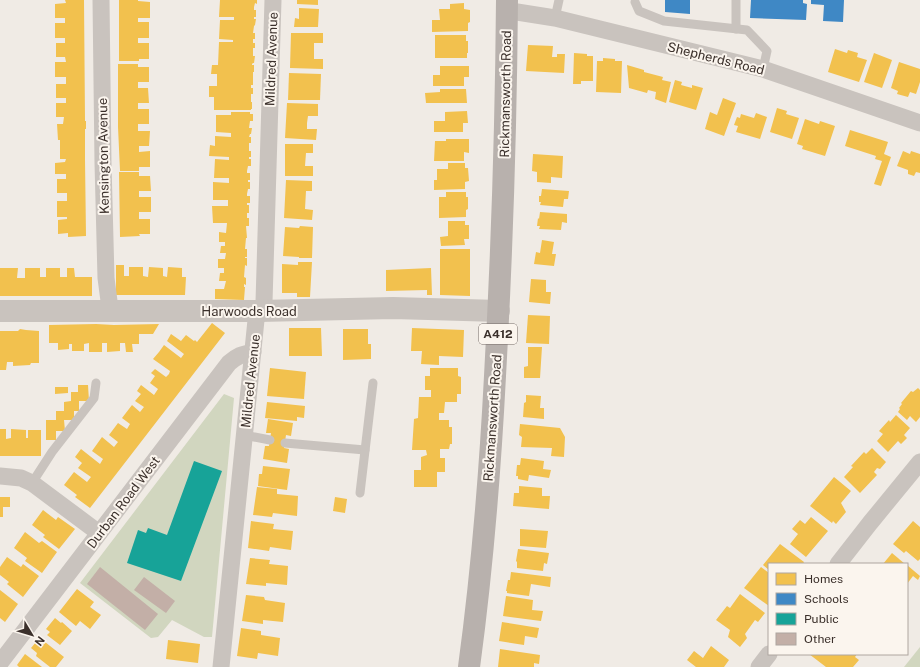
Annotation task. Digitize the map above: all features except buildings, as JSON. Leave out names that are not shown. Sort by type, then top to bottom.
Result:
[{"type":"main road","name":"Rickmansworth Road","points":[[468,667],[474,626],[490,461],[499,311],[506,115],[506,6]]},
{"type":"street","name":"Kensington Avenue","points":[[101,0],[103,163],[106,278],[109,301],[108,311]]},
{"type":"street","name":"Mildred Avenue","points":[[221,667],[256,320],[264,302],[274,0]]},
{"type":"street","name":"Shepherds Road","points":[[506,6],[517,12],[555,18],[763,69],[920,124]]},
{"type":"street","name":"Harwoods Road","points":[[0,311],[259,311],[393,308],[499,311]]},
{"type":"street","name":"Durban Road West","points":[[0,664],[228,363],[236,357],[253,352]]},
{"type":"street","points":[[839,563],[920,462]]},
{"type":"street","points":[[0,476],[21,478],[32,483],[99,533]]},
{"type":"street","points":[[759,667],[768,655]]},
{"type":"lane","points":[[555,18],[559,0]]},
{"type":"lane","points":[[736,0],[736,29]]},
{"type":"lane","points":[[634,1],[639,11],[664,21],[747,30],[767,51],[763,69]]},
{"type":"lane","points":[[32,483],[52,452],[94,398],[96,382]]},
{"type":"lane","points":[[360,493],[373,383]]},
{"type":"lane","points":[[244,435],[270,440]]},
{"type":"lane","points":[[286,442],[365,450]]},
{"type":"green space","points":[[224,394],[234,398],[212,637],[204,637],[172,620],[158,637],[151,638],[80,583]]},
{"type":"green space","points":[[920,647],[920,667],[904,667]]}]
